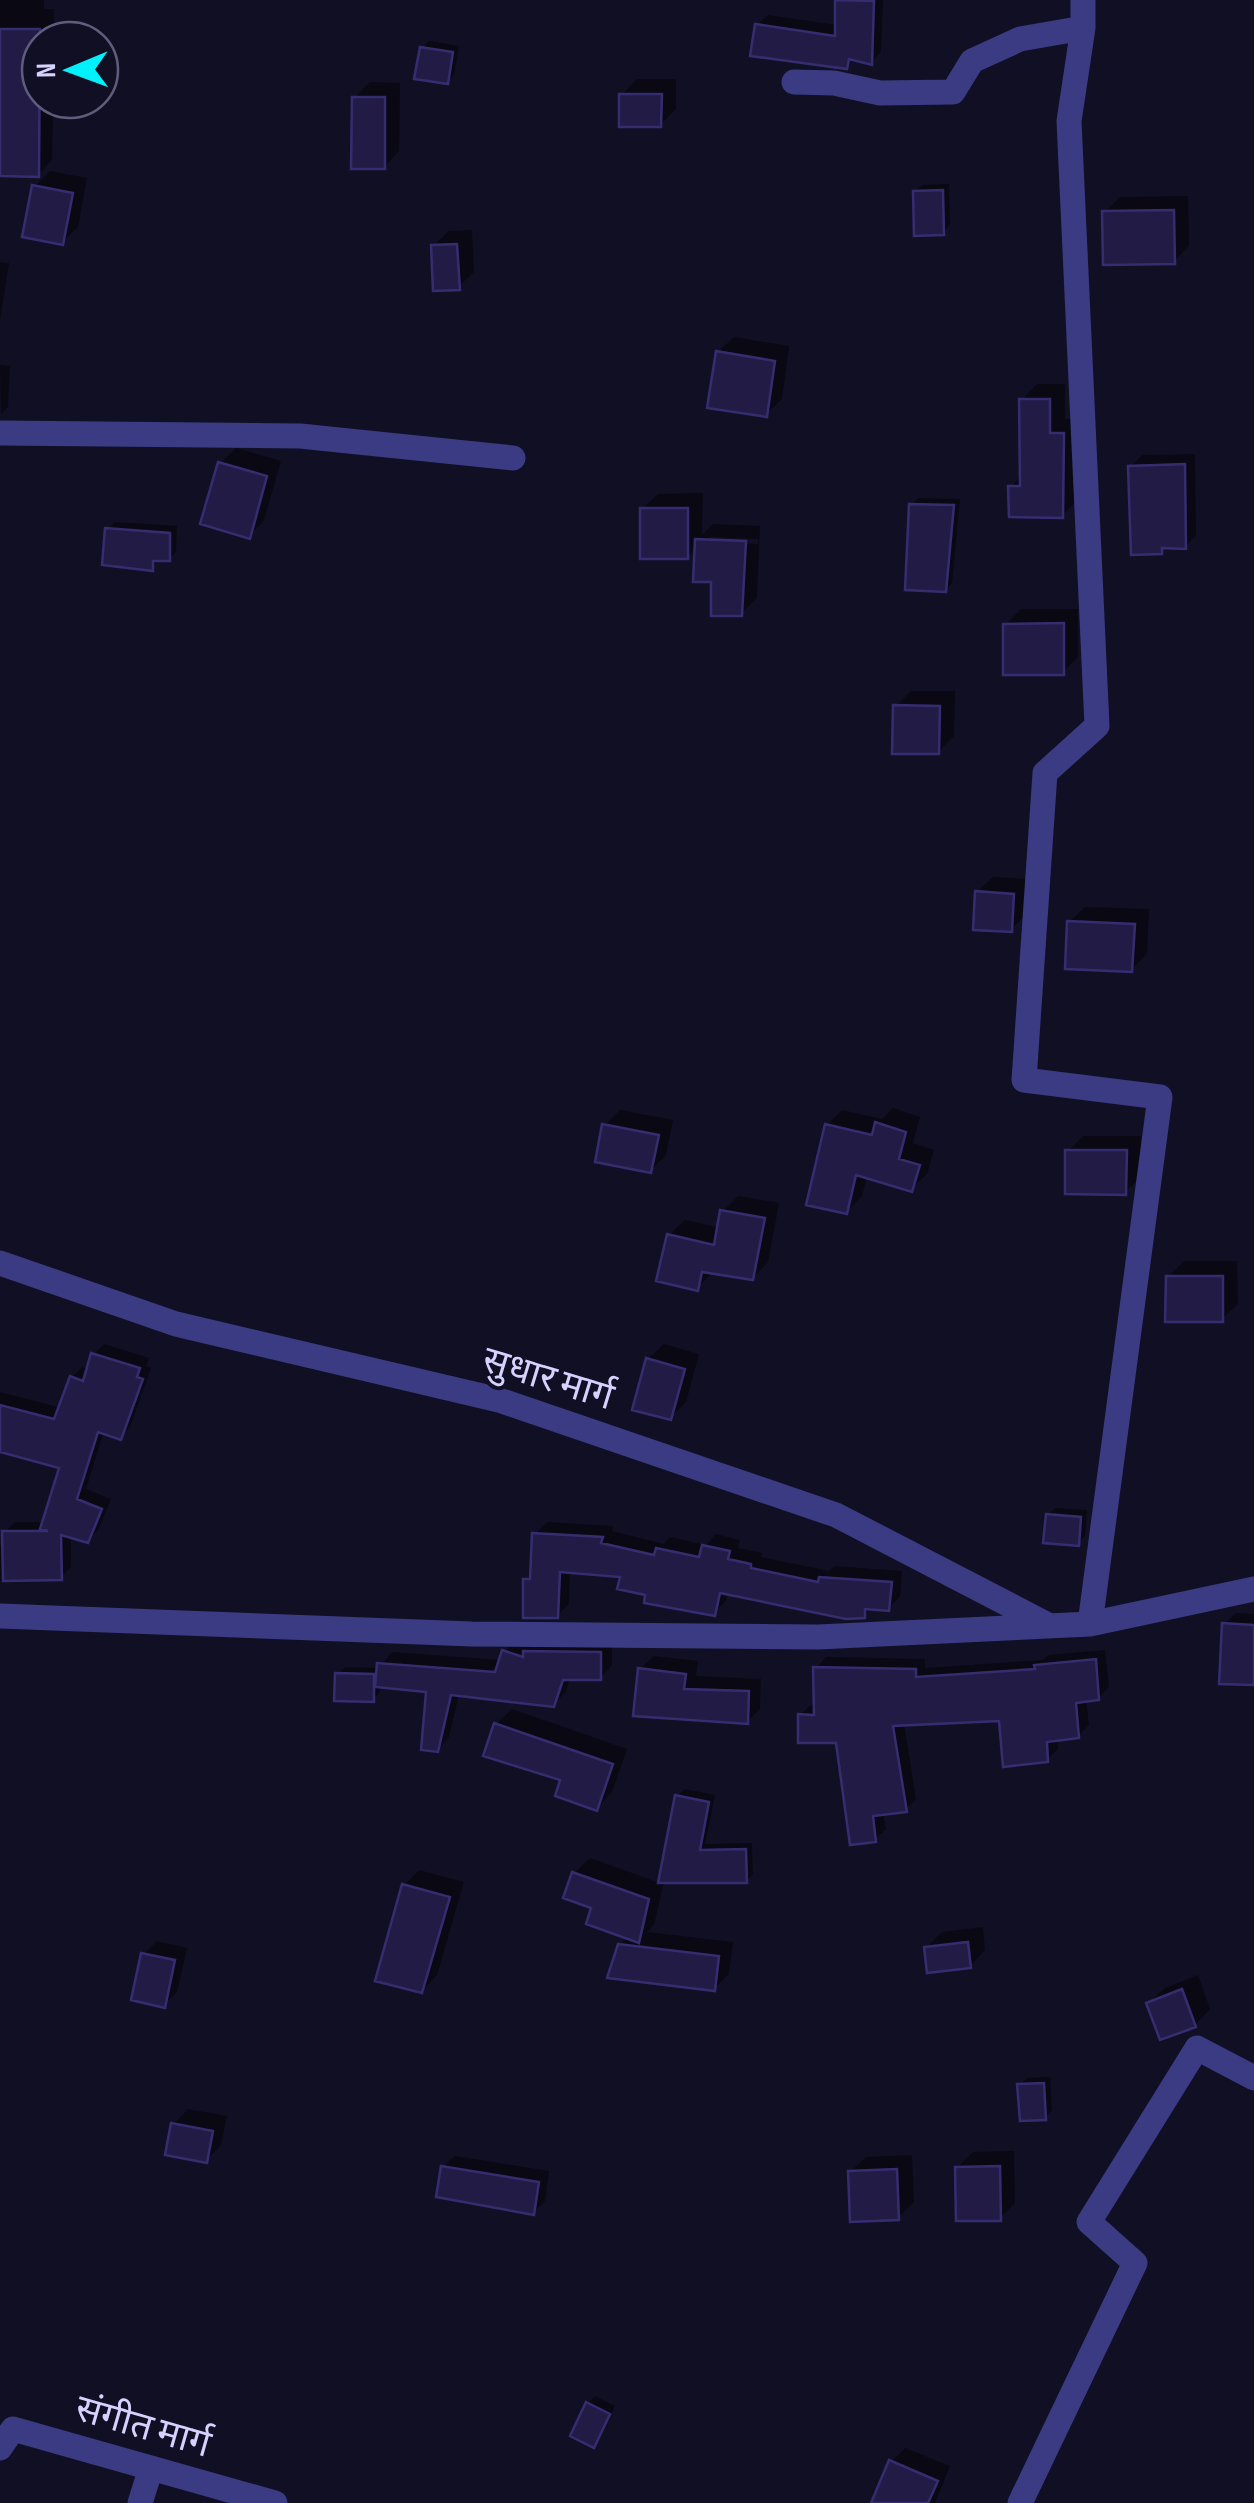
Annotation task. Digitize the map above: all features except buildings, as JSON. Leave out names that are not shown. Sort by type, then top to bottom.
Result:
[{"type":"street","points":[[1083,0],[1083,28],[1069,121],[1097,726],[1044,774],[1024,1080],[1160,1097],[1090,1624]]},
{"type":"street","points":[[794,82],[834,83],[880,93],[953,92],[972,61],[1020,39],[1083,28]]},
{"type":"street","points":[[0,433],[300,436],[512,458]]},
{"type":"street","name":"सुधार मार्ग","points":[[0,1263],[176,1324],[499,1400],[818,1508],[1052,1628]]},
{"type":"street","points":[[0,1616],[491,1634],[818,1637],[1090,1624],[1254,1589]]},
{"type":"street","points":[[1020,2503],[1135,2263],[1089,2222],[1197,2048],[1254,2078]]},
{"type":"street","name":"संगीत मार्ग","points":[[0,2448],[14,2429],[274,2503]]},
{"type":"street","points":[[140,2503],[151,2468]]}]
